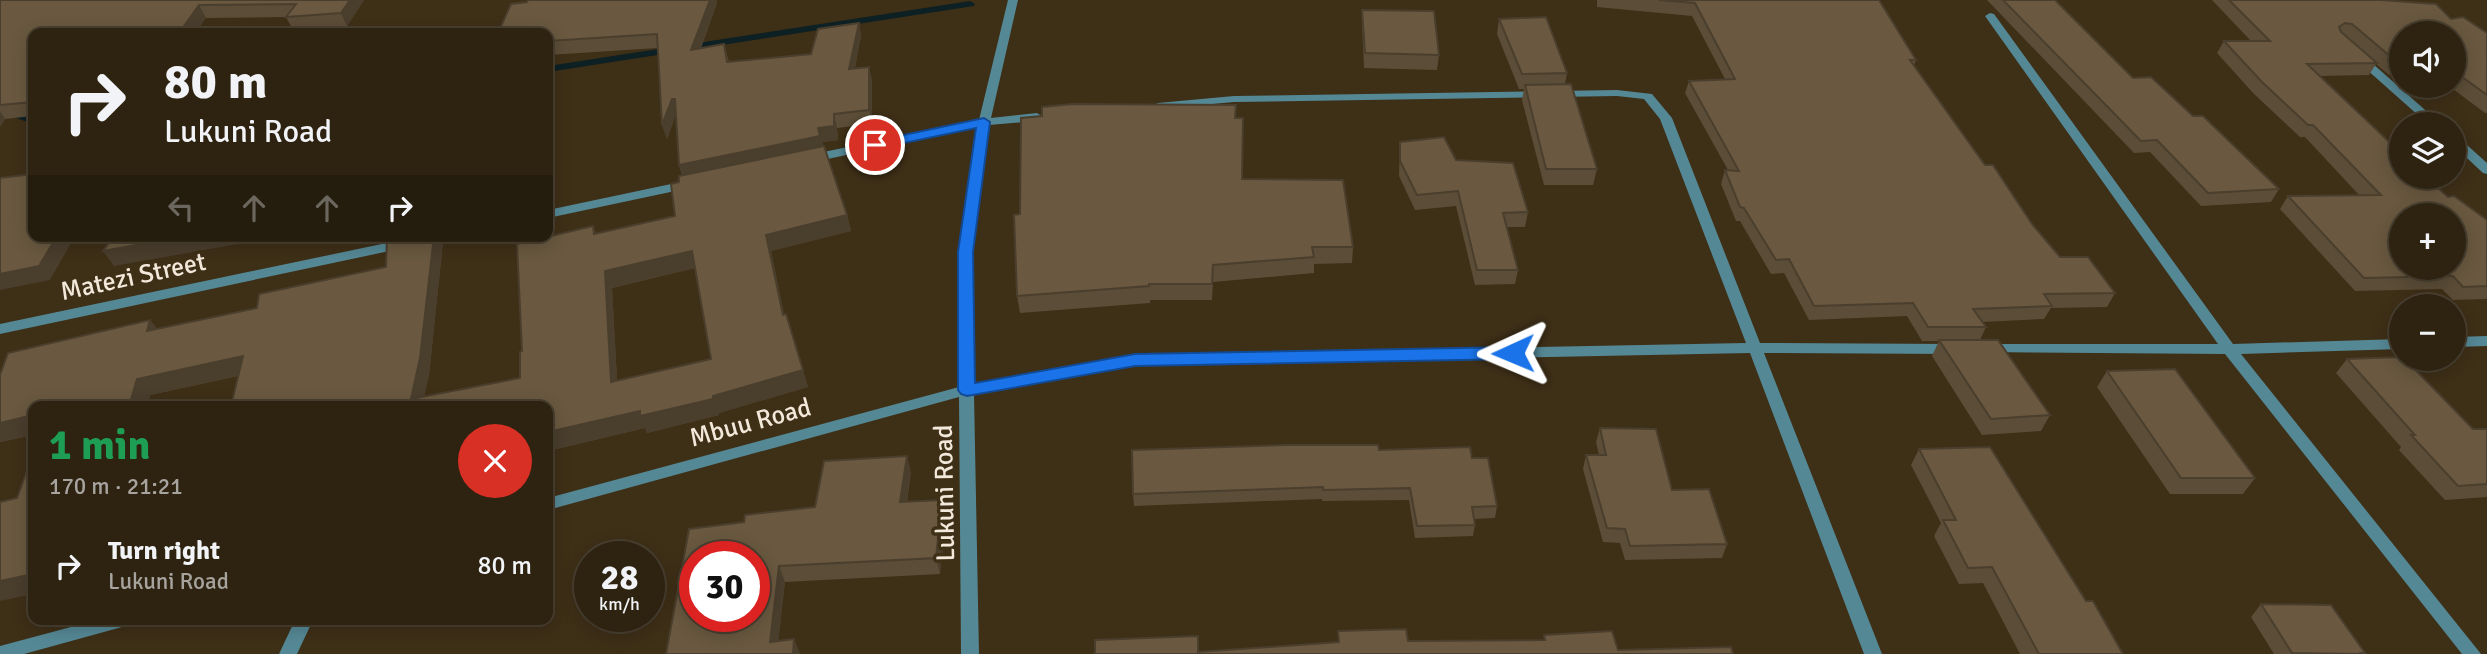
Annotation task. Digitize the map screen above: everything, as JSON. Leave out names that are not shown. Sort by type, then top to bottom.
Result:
[{"type":"street","name":"Lukuni Road","points":[[970,654],[965,252],[984,122],[1013,0]]},
{"type":"street","points":[[1990,16],[2229,349],[2472,654]]},
{"type":"street","points":[[2348,49],[2421,112]]},
{"type":"street","points":[[1151,107],[1234,99],[1617,93],[1648,96],[1667,118],[1873,654]]},
{"type":"street","points":[[793,162],[984,122],[1053,116]]},
{"type":"street","points":[[2466,151],[2487,170]]},
{"type":"street","points":[[553,213],[698,182]]},
{"type":"street","name":"Matezi Street","points":[[0,329],[413,242]]},
{"type":"street","points":[[2466,342],[2487,341]]},
{"type":"street","name":"Mbuu Road","points":[[553,503],[967,390],[1135,360],[1757,348],[2229,349],[2389,344]]},
{"type":"street","points":[[0,653],[104,625]]},
{"type":"street","points":[[288,654],[302,625]]},
{"type":"building","points":[[0,0],[350,0],[341,13],[286,17],[296,4],[199,5],[183,28],[28,28],[28,102],[0,105]]},
{"type":"building","points":[[710,0],[691,50],[724,44],[727,62],[811,54],[818,29],[859,23],[849,69],[869,67],[869,110],[834,114],[834,126],[818,128],[820,136],[679,165],[675,99],[672,99],[662,125],[657,34],[553,41],[553,28],[500,28],[511,4]]},
{"type":"building","points":[[1659,0],[1879,0],[1916,60],[1910,60],[1985,165],[1993,165],[2032,224],[2060,257],[2088,257],[2115,293],[2044,294],[2052,306],[1973,309],[1986,327],[1928,327],[1913,303],[1814,306],[1789,259],[1776,260],[1744,208],[1740,207],[1725,170],[1739,171],[1689,81],[1735,79],[1695,3]]},
{"type":"building","points":[[2003,0],[2055,0],[2133,78],[2151,77],[2193,116],[2203,116],[2279,189],[2208,193],[2157,140],[2141,141]]},
{"type":"building","points":[[2229,0],[2380,0],[2436,4],[2451,19],[2463,17],[2487,33],[2487,95],[2466,80],[2466,21],[2389,21],[2389,55],[2352,24],[2345,23],[2339,27],[2341,32],[2377,63],[2307,64],[2389,142],[2389,189],[2439,189],[2448,197],[2454,196],[2464,203],[2389,203],[2389,277],[2364,278],[2288,196],[2381,195],[2313,125],[2308,125],[2262,82],[2224,41],[2270,41]]},
{"type":"building","points":[[1362,10],[1434,11],[1439,55],[1365,53]]},
{"type":"building","points":[[1546,17],[1567,73],[1522,74],[1499,19]]},
{"type":"building","points":[[1571,84],[1597,169],[1546,169],[1525,85]]},
{"type":"building","points":[[1072,104],[1236,105],[1235,118],[1243,118],[1242,179],[1343,180],[1353,247],[1312,247],[1314,257],[1213,265],[1212,284],[1149,284],[1017,296],[1014,215],[1020,214],[1021,118],[1042,116],[1042,107]]},
{"type":"building","points":[[1444,137],[1456,160],[1513,163],[1528,212],[1503,213],[1518,270],[1477,270],[1458,191],[1417,195],[1400,161],[1400,142]]},
{"type":"building","points":[[824,146],[847,215],[766,235],[783,315],[786,314],[803,370],[713,396],[713,399],[640,416],[640,411],[553,431],[553,401],[232,401],[243,356],[137,379],[130,401],[28,401],[28,416],[0,423],[0,375],[8,353],[150,320],[147,331],[257,308],[259,294],[386,267],[387,242],[433,242],[420,358],[411,399],[520,378],[522,351],[517,244],[553,242],[553,235],[593,226],[594,234],[675,216],[671,184],[679,182],[679,176]],"holes":[[[692,251],[711,359],[611,382],[605,271]]]},
{"type":"building","points":[[28,175],[28,242],[53,242],[39,266],[0,274],[0,178]]},
{"type":"building","points":[[2466,205],[2487,220],[2487,286],[2463,287],[2457,280],[2466,280]]},
{"type":"building","points":[[110,242],[153,242],[103,251]]},
{"type":"building","points":[[1939,340],[1998,340],[2050,415],[1991,419]]},
{"type":"building","points":[[2389,357],[2389,371],[2417,371],[2473,429],[2487,429],[2487,484],[2458,486],[2347,359]]},
{"type":"building","points":[[2175,369],[2255,478],[2181,478],[2107,371]]},
{"type":"building","points":[[1600,428],[1656,429],[1672,490],[1709,489],[1727,544],[1630,546],[1625,529],[1607,528],[1586,455],[1606,455]]},
{"type":"building","points":[[1378,445],[1379,450],[1470,447],[1472,458],[1488,458],[1497,506],[1472,507],[1475,525],[1417,526],[1410,488],[1323,490],[1323,487],[1133,494],[1132,450]]},
{"type":"building","points":[[1990,447],[2086,601],[2093,601],[2123,654],[2039,654],[1992,567],[1968,568],[1943,520],[1956,520],[1919,449]]},
{"type":"building","points":[[907,456],[900,502],[942,500],[936,558],[779,566],[770,642],[794,639],[793,654],[666,654],[679,583],[679,632],[770,632],[770,541],[687,541],[689,529],[744,522],[745,515],[815,507],[824,461]]},
{"type":"building","points":[[28,468],[28,575],[0,581],[0,502],[17,498]]},
{"type":"building","points":[[2261,604],[2331,605],[2365,653],[2292,653]]},
{"type":"building","points":[[1406,629],[1408,641],[1545,640],[1544,635],[1612,631],[1618,650],[1731,647],[1733,654],[1095,654],[1095,640],[1198,636],[1198,652],[1339,642],[1338,631]]},
{"type":"waterway","points":[[553,68],[970,4]]},
{"type":"waterway","points":[[0,108],[28,119]]},
{"type":"route","points":[[875,145],[984,122],[965,252],[967,390],[1135,360],[1513,353]]}]
